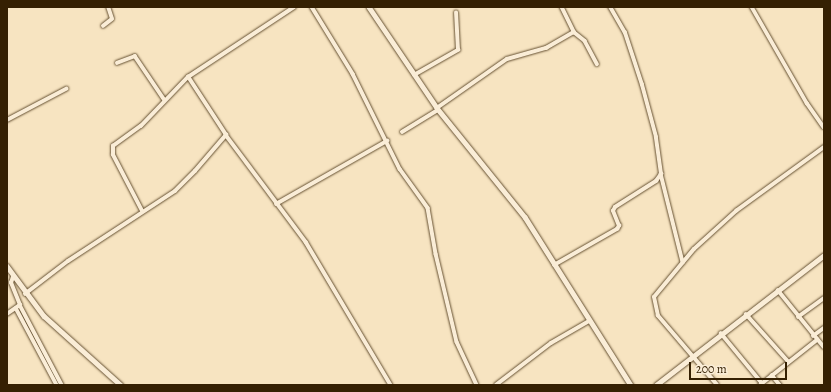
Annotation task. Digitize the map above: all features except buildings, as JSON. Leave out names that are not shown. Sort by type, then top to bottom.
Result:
[{"type":"street","points":[[102,26],[112,19],[108,7]]},
{"type":"street","points":[[142,211],[112,150],[117,142],[141,126],[164,99],[188,77],[294,7]]},
{"type":"street","points":[[312,7],[387,141],[400,169],[430,213],[436,254],[457,342],[477,385]]},
{"type":"street","points":[[369,7],[437,109],[519,208],[630,385]]},
{"type":"street","points":[[562,7],[574,32],[585,41],[597,64]]},
{"type":"street","points":[[610,7],[628,40],[642,86],[656,137],[661,174],[683,262]]},
{"type":"street","points":[[752,7],[807,103],[824,127]]},
{"type":"street","points":[[414,75],[458,50],[456,13]]},
{"type":"street","points":[[402,132],[507,59],[546,48],[574,32]]},
{"type":"street","points":[[117,63],[135,56],[164,99]]},
{"type":"street","points":[[188,77],[226,135],[276,204],[306,242],[334,286],[391,385]]},
{"type":"street","points":[[7,120],[66,90]]},
{"type":"street","points":[[25,294],[68,261],[184,183],[226,135]]},
{"type":"street","points":[[276,204],[387,141]]},
{"type":"street","points":[[717,385],[658,316],[654,306],[654,298],[659,289],[683,262],[736,211],[824,147]]},
{"type":"street","points":[[554,265],[617,229],[619,226],[613,211],[615,206],[656,181],[661,174]]},
{"type":"street","points":[[656,385],[692,355],[824,255]]},
{"type":"street","points":[[7,266],[25,294],[44,316],[121,385]]},
{"type":"street","points":[[13,277],[11,283],[20,305],[62,385]]},
{"type":"street","points":[[778,290],[813,336],[824,347]]},
{"type":"street","points":[[798,317],[824,298]]},
{"type":"street","points":[[7,314],[20,305]]},
{"type":"street","points":[[16,308],[57,385]]},
{"type":"street","points":[[746,314],[788,361]]},
{"type":"street","points":[[496,385],[551,343],[589,321]]},
{"type":"street","points":[[813,336],[824,328]]},
{"type":"street","points":[[721,333],[761,384],[788,361],[817,340]]},
{"type":"street","points":[[772,375],[780,385]]}]
